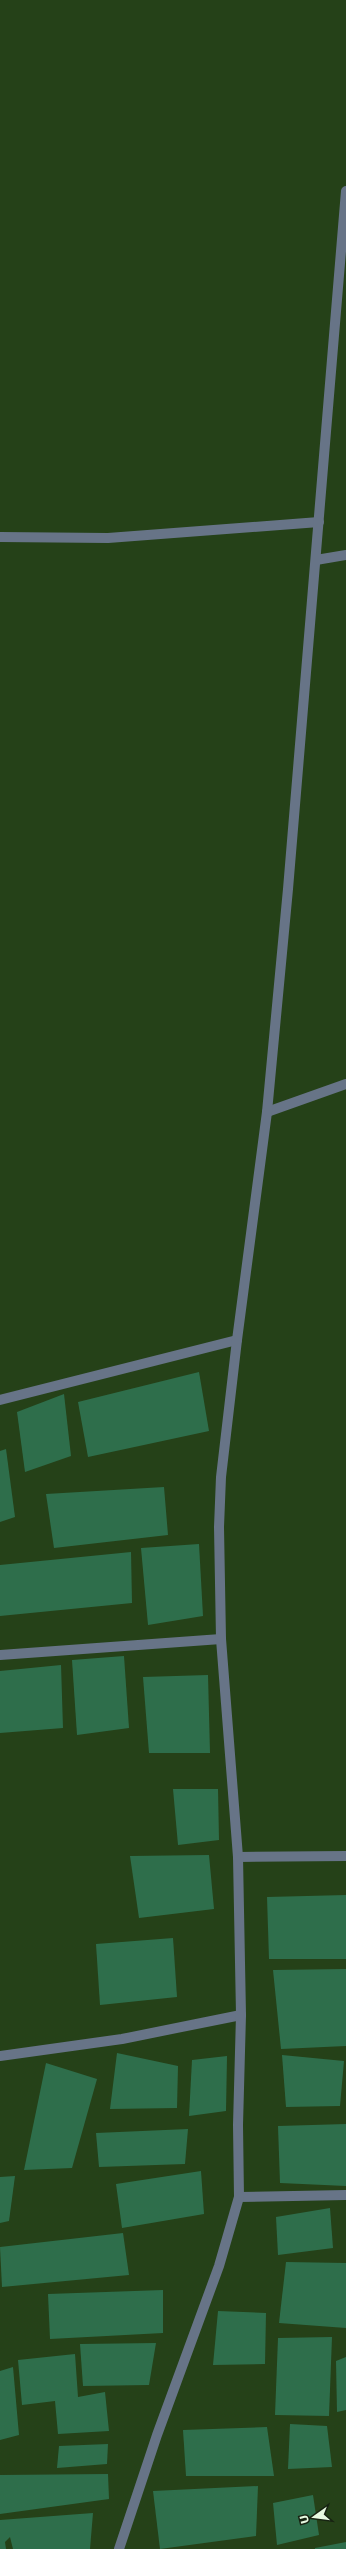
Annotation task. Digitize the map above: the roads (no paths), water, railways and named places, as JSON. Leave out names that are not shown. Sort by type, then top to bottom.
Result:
[{"type":"street","points":[[120,2549],[157,2435],[219,2266],[239,2197],[238,2125],[240,2015],[238,1857],[221,1640],[219,1527],[221,1477],[236,1340],[267,1112],[316,560],[346,191]]},
{"type":"street","points":[[0,537],[108,538],[319,522]]},
{"type":"street","points":[[316,560],[346,555]]},
{"type":"street","points":[[267,1112],[346,1084]]},
{"type":"street","points":[[0,1400],[236,1340]]},
{"type":"street","points":[[0,1655],[221,1640]]},
{"type":"street","points":[[238,1857],[346,1856]]},
{"type":"street","points":[[0,2056],[122,2039],[240,2015]]},
{"type":"street","points":[[239,2197],[346,2195]]}]
